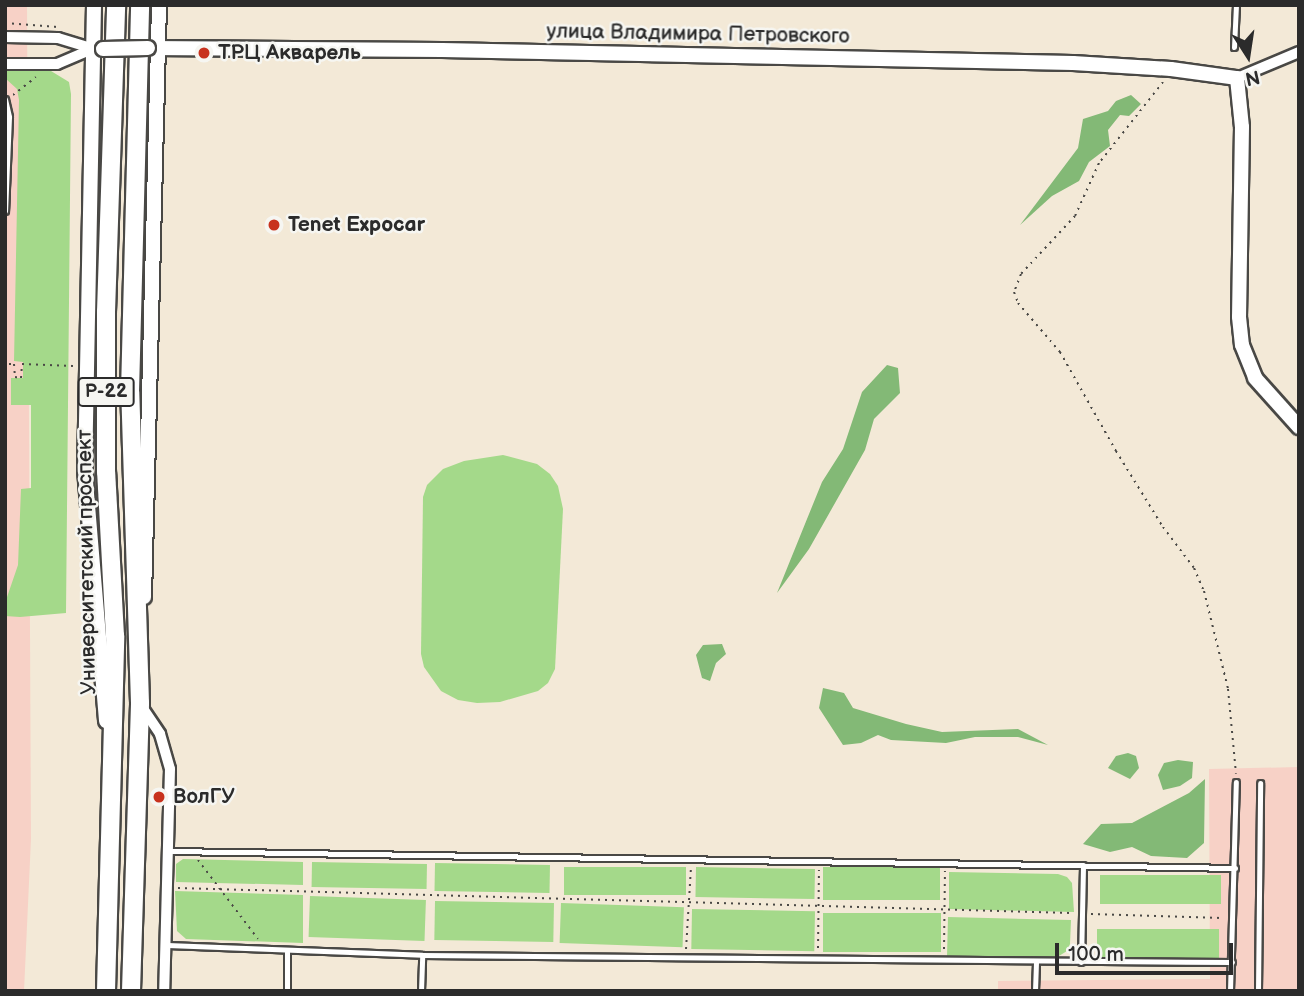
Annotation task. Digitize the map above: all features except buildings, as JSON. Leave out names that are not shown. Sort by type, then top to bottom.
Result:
[{"type":"highway","name":"Университетский проспект","points":[[106,991],[115,636],[106,472],[106,312],[116,5]]},
{"type":"highway","name":"Р-22","points":[[131,991],[139,703],[131,392],[140,5]]},
{"type":"street","name":"Университетский проспект","points":[[94,5],[98,49],[85,470],[111,778]]},
{"type":"street","name":"Р-22","points":[[139,703],[149,471],[153,48],[159,5]]},
{"type":"street","points":[[5,37],[58,38],[98,49]]},
{"type":"street","points":[[5,64],[57,64],[98,49]]},
{"type":"street","name":"улица Владимира Петровского","points":[[98,49],[538,51],[1073,63],[1171,69],[1237,78]]},
{"type":"street","points":[[1299,52],[1237,78],[1242,127],[1239,317],[1242,345],[1255,378],[1299,427]]},
{"type":"street","points":[[139,703],[160,734],[170,769],[170,851],[164,991]]},
{"type":"lane","points":[[1234,47],[1236,5]]},
{"type":"lane","points":[[5,211],[9,117],[6,100]]},
{"type":"lane","points":[[1230,991],[1236,782]]},
{"type":"lane","points":[[1258,991],[1260,783]]},
{"type":"lane","points":[[170,851],[1235,868]]},
{"type":"lane","points":[[1081,962],[1083,865]]},
{"type":"lane","points":[[167,945],[287,952],[422,955],[1232,962]]},
{"type":"lane","points":[[287,952],[287,991]]},
{"type":"lane","points":[[421,991],[422,955]]},
{"type":"lane","points":[[1035,991],[1036,962]]},
{"type":"path","points":[[1171,69],[1158,90],[1099,163],[1075,216],[1021,274],[1014,292],[1018,303],[1046,332],[1060,352],[1116,451],[1199,580],[1228,689],[1236,782]]},
{"type":"path","points":[[6,100],[36,77]]},
{"type":"path","points":[[9,363],[14,364],[15,377],[20,377],[22,365],[74,366]]},
{"type":"path","points":[[192,851],[268,951]]},
{"type":"path","points":[[686,958],[691,860]]},
{"type":"path","points":[[818,960],[819,862]]},
{"type":"path","points":[[944,961],[945,863]]},
{"type":"path","points":[[169,888],[1233,918]]},
{"type":"shaded area","points":[[5,5],[27,5],[31,839],[24,991],[5,991]]},
{"type":"shaded area","points":[[1299,767],[1299,991],[998,991],[998,981],[1210,979],[1209,769]]},
{"type":"green space","points":[[5,71],[51,71],[69,82],[71,94],[66,613],[20,617],[5,616],[5,603],[18,565],[21,489],[31,488],[31,405],[11,405],[11,378],[23,378],[23,362],[14,361],[19,100],[17,89],[5,78]]},
{"type":"green space","points":[[1131,95],[1141,104],[1129,116],[1120,115],[1108,130],[1110,146],[1089,162],[1079,181],[1052,196],[1020,225],[1078,148],[1083,119],[1108,111],[1116,101]]},
{"type":"green space","points":[[887,365],[898,368],[900,393],[874,419],[865,450],[809,549],[777,593],[822,482],[843,449],[862,392]]},
{"type":"green space","points":[[503,455],[537,464],[550,474],[558,486],[563,509],[555,669],[548,683],[538,691],[500,702],[477,703],[458,700],[441,691],[424,667],[421,654],[423,497],[427,485],[443,469],[464,461]]},
{"type":"green space","points":[[722,644],[726,654],[716,663],[710,681],[702,678],[696,655],[703,645]]},
{"type":"green space","points":[[823,688],[844,693],[853,708],[906,724],[942,732],[1018,729],[1048,745],[1018,737],[975,737],[946,743],[891,740],[878,735],[861,743],[843,745],[819,708]]},
{"type":"green space","points":[[1128,753],[1136,756],[1139,768],[1130,779],[1108,768],[1116,756]]},
{"type":"green space","points":[[1178,760],[1193,762],[1192,778],[1180,786],[1163,790],[1158,775],[1164,763]]},
{"type":"green space","points":[[1205,779],[1204,843],[1187,858],[1151,856],[1132,847],[1110,852],[1083,844],[1101,824],[1132,823],[1189,793]]},
{"type":"green space","points":[[183,859],[303,862],[303,885],[176,882],[176,864]]},
{"type":"green space","points":[[312,862],[427,864],[427,889],[312,887]]},
{"type":"green space","points":[[435,863],[550,865],[549,893],[435,891]]},
{"type":"green space","points":[[564,867],[686,867],[686,895],[564,895]]},
{"type":"green space","points":[[696,867],[815,869],[814,899],[695,897]]},
{"type":"green space","points":[[823,867],[940,867],[940,900],[823,900]]},
{"type":"green space","points":[[949,872],[1058,874],[1067,877],[1072,883],[1074,912],[949,909]]},
{"type":"green space","points":[[1100,875],[1221,875],[1221,904],[1100,904]]},
{"type":"green space","points":[[175,891],[303,895],[303,943],[186,939],[177,931]]},
{"type":"green space","points":[[310,896],[426,900],[424,941],[309,937]]},
{"type":"green space","points":[[435,901],[554,903],[553,942],[434,940]]},
{"type":"green space","points":[[561,903],[684,907],[683,947],[560,943]]},
{"type":"green space","points":[[692,909],[815,911],[814,951],[691,949]]},
{"type":"green space","points":[[823,913],[941,913],[941,952],[823,952]]},
{"type":"green space","points":[[948,917],[1071,920],[1070,944],[1067,951],[1054,959],[947,957]]},
{"type":"green space","points":[[1097,929],[1219,929],[1219,960],[1097,960]]},
{"type":"place","name":"ТРЦ Акварель","points":[[204,53]]},
{"type":"place","name":"Tenet Expocar","points":[[274,225]]},
{"type":"place","name":"ВолГУ","points":[[159,797]]}]
